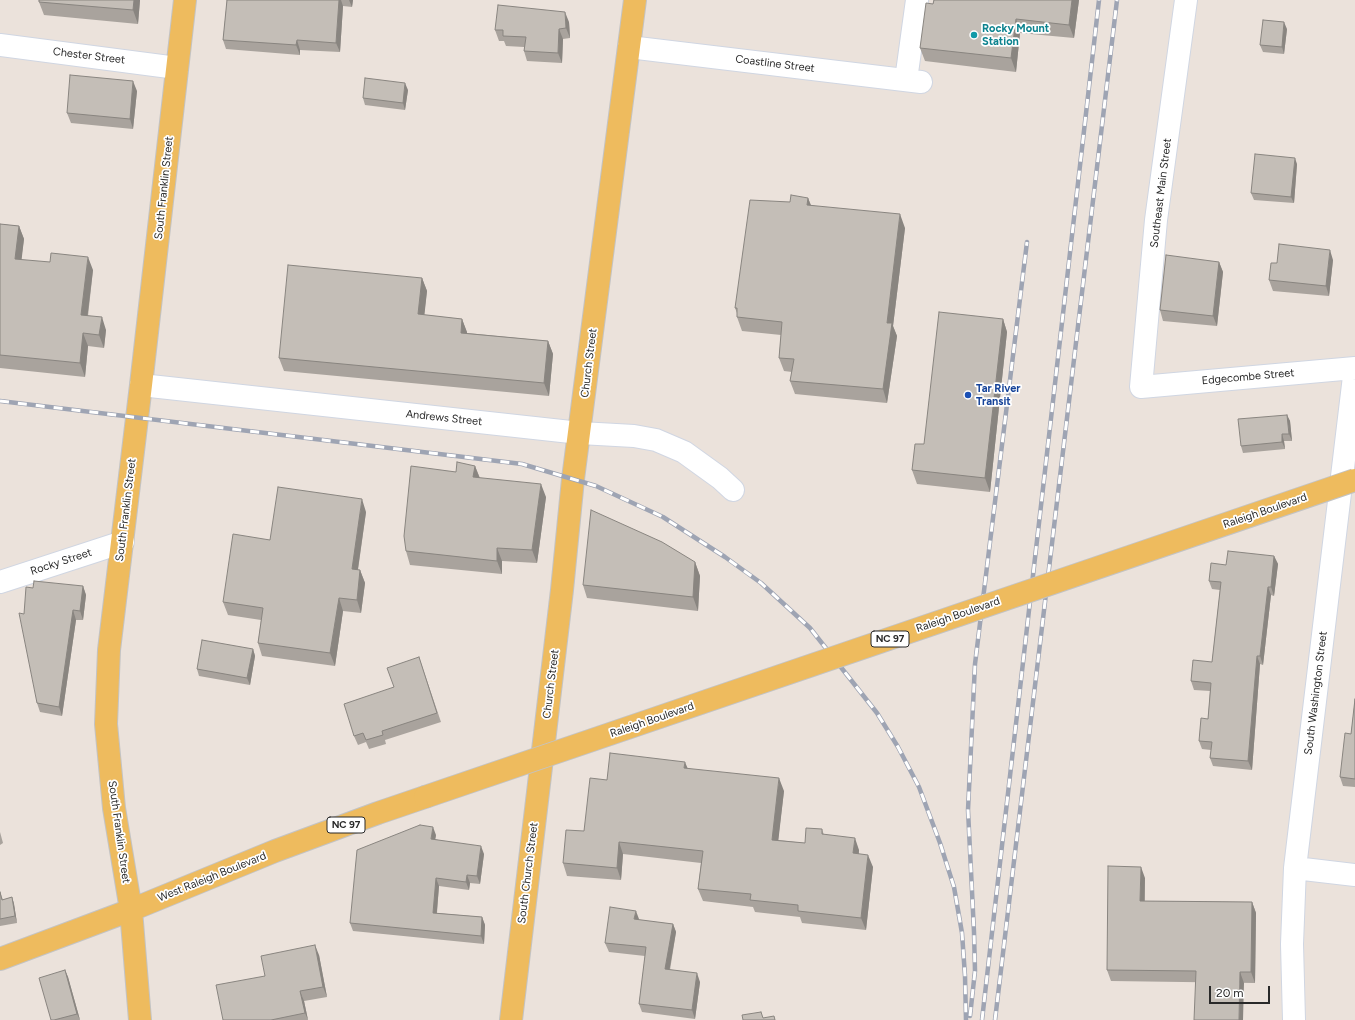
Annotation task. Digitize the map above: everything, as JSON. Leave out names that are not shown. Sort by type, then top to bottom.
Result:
[{"type":"main road","name":"South Franklin Street","points":[[140,1020],[130,910],[114,808],[106,724],[109,650],[123,542],[185,0]]},
{"type":"main road","name":"Church Street","points":[[546,726],[573,479],[635,0]]},
{"type":"main road","name":"Raleigh Boulevard","points":[[425,797],[1355,480]]},
{"type":"main road","name":"South Church Street","points":[[510,1020],[546,726]]},
{"type":"main road","name":"West Raleigh Boulevard","points":[[0,959],[130,910],[275,851],[425,797]]},
{"type":"street","name":"Coastline Street","points":[[629,47],[913,81],[917,0]]},
{"type":"street","name":"Southeast Main Street","points":[[1140,387],[1156,220],[1186,0]]},
{"type":"street","name":"Chester Street","points":[[0,45],[177,68]]},
{"type":"street","name":"Edgecombe Street","points":[[1140,387],[1355,368]]},
{"type":"street","name":"South Washington Street","points":[[1294,1020],[1292,944],[1295,868],[1355,368]]},
{"type":"street","name":"Andrews Street","points":[[141,385],[580,433],[634,436],[656,440],[684,452],[714,473],[733,490]]},
{"type":"street","name":"Rocky Street","points":[[0,582],[123,542]]},
{"type":"street","points":[[1295,868],[1355,875]]},
{"type":"building","points":[[39,0],[134,0],[133,10],[39,2]]},
{"type":"building","points":[[227,0],[339,0],[336,43],[297,40],[296,45],[223,40]]},
{"type":"building","name":"Rocky Mount Station","points":[[934,0],[1072,0],[1069,25],[1016,19],[1011,58],[920,48],[926,3],[933,4]]},
{"type":"building","points":[[498,5],[565,12],[566,28],[559,29],[558,53],[524,51],[526,37],[503,36],[503,30],[495,30]]},
{"type":"building","points":[[1263,20],[1284,22],[1282,47],[1260,45]]},
{"type":"building","points":[[70,75],[133,81],[130,119],[67,113]]},
{"type":"building","points":[[365,78],[405,83],[403,103],[363,98]]},
{"type":"building","points":[[1255,154],[1295,158],[1291,197],[1251,193]]},
{"type":"building","points":[[791,195],[808,198],[807,205],[900,214],[887,323],[892,323],[883,389],[790,381],[794,359],[779,358],[782,322],[737,317],[737,308],[735,308],[750,200],[790,202]]},
{"type":"building","points":[[0,224],[19,226],[15,259],[50,262],[51,253],[88,257],[81,315],[102,317],[99,335],[83,333],[80,363],[0,355]]},
{"type":"building","points":[[1279,244],[1330,250],[1326,286],[1269,280],[1271,263],[1277,263]]},
{"type":"building","points":[[1166,255],[1219,262],[1213,316],[1160,310]]},
{"type":"building","points":[[288,265],[422,278],[418,314],[462,319],[461,333],[548,341],[544,383],[279,358]]},
{"type":"building","name":"Tar River Transit","points":[[939,312],[1003,319],[985,478],[912,470],[915,444],[924,444]]},
{"type":"building","points":[[1287,415],[1289,434],[1282,434],[1282,442],[1241,446],[1238,419]]},
{"type":"building","points":[[457,462],[475,466],[473,477],[541,484],[532,550],[497,548],[497,561],[406,551],[404,536],[411,466],[456,472]]},
{"type":"building","points":[[278,487],[362,499],[352,569],[360,570],[357,600],[339,598],[330,653],[258,643],[263,608],[223,602],[233,534],[270,540]]},
{"type":"building","points":[[591,510],[662,542],[695,562],[693,597],[583,585]]},
{"type":"building","points":[[1228,551],[1274,556],[1271,587],[1268,587],[1260,656],[1257,656],[1248,761],[1210,758],[1212,742],[1199,741],[1201,718],[1208,719],[1211,683],[1191,681],[1193,660],[1212,662],[1221,582],[1209,581],[1211,563],[1226,565]]},
{"type":"building","points":[[34,581],[83,586],[80,611],[73,610],[59,707],[37,703],[19,613],[24,614],[26,587],[33,588]]},
{"type":"building","points":[[202,640],[253,649],[247,678],[197,669]]},
{"type":"building","points":[[419,657],[437,713],[382,731],[383,735],[366,740],[363,733],[354,736],[344,704],[394,687],[387,668]]},
{"type":"building","points":[[1355,699],[1355,779],[1340,777],[1345,733],[1351,734]]},
{"type":"building","points":[[610,753],[685,762],[684,768],[779,778],[772,840],[805,843],[806,828],[822,829],[822,834],[855,838],[853,853],[868,855],[861,918],[798,911],[798,905],[750,900],[751,894],[698,889],[703,851],[619,842],[617,868],[563,863],[566,830],[584,831],[590,778],[607,780]]},
{"type":"building","points":[[420,825],[433,827],[431,839],[481,846],[477,876],[467,875],[466,882],[436,878],[433,913],[482,917],[481,936],[350,923],[357,850]]},
{"type":"building","points":[[1108,866],[1141,867],[1140,901],[1252,902],[1251,972],[1240,972],[1239,1020],[1194,1020],[1196,971],[1107,970]]},
{"type":"building","points":[[0,892],[2,900],[12,897],[15,916],[0,919]]},
{"type":"building","points":[[610,907],[636,911],[634,919],[673,924],[665,969],[697,973],[692,1010],[639,1004],[646,947],[605,943]]},
{"type":"building","points":[[315,945],[323,987],[300,991],[305,1013],[271,1020],[223,1020],[216,985],[265,976],[261,956]]},
{"type":"building","points":[[65,970],[77,1014],[51,1020],[39,978]]},
{"type":"building","points":[[761,1012],[763,1018],[774,1016],[775,1020],[743,1020],[742,1015]]},
{"type":"railway","points":[[982,1020],[1099,0]]},
{"type":"railway","points":[[995,1020],[1117,0]]},
{"type":"railway","points":[[970,1016],[975,971],[968,810],[975,664],[1027,242]]},
{"type":"railway","points":[[0,401],[522,464],[596,486],[663,517],[725,557],[761,583],[810,628],[877,713],[898,747],[919,787],[940,843],[954,887],[962,933],[966,1020]]},
{"type":"place","name":"Rocky Mount Station","points":[[974,35]]},
{"type":"place","name":"Tar River Transit","points":[[968,395]]}]
